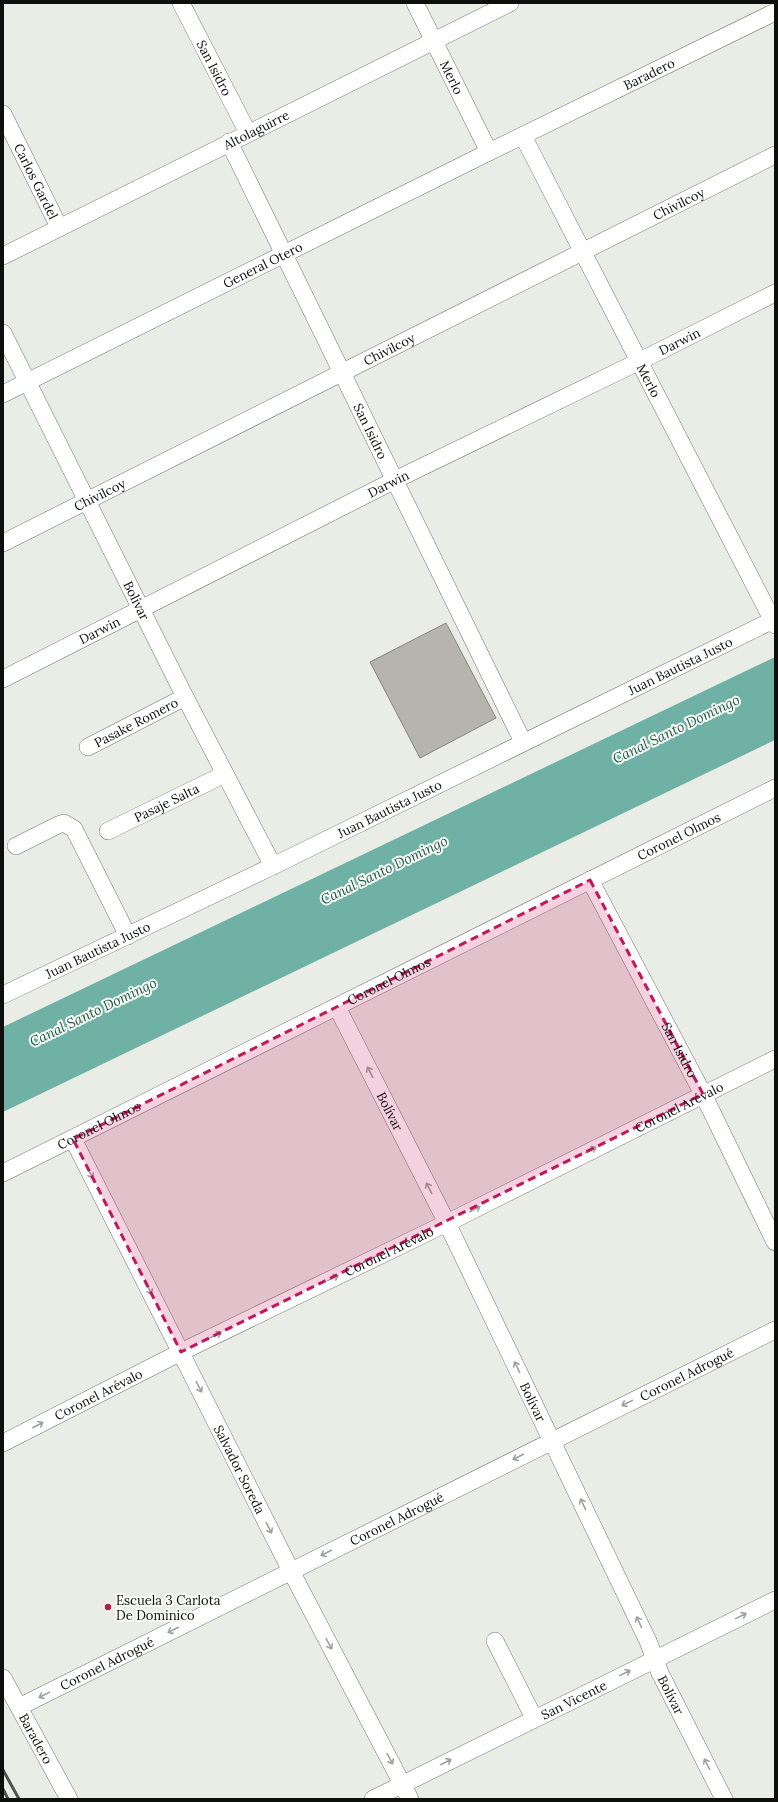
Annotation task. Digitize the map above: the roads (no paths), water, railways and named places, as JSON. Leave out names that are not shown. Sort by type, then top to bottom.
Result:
[{"type":"street","name":"San Isidro","points":[[181,3],[248,133]]},
{"type":"street","name":"Merlo","points":[[415,3],[489,152]]},
{"type":"street","name":"Altolaguirre","points":[[3,256],[510,3]]},
{"type":"street","name":"Baradero","points":[[523,136],[775,12]]},
{"type":"street","name":"Carlos Gardel","points":[[3,114],[59,227]]},
{"type":"street","name":"Merlo","points":[[523,136],[774,622]]},
{"type":"street","name":"General Otero","points":[[3,394],[523,136]]},
{"type":"street","name":"San Isidro","points":[[229,142],[523,742]]},
{"type":"street","name":"Chivilcoy","points":[[3,543],[775,155]]},
{"type":"street","name":"Darwin","points":[[3,679],[395,480],[640,362],[775,293]]},
{"type":"street","name":"Bolívar","points":[[3,333],[185,697],[273,866]]},
{"type":"street","name":"Juan Bautista Justo","points":[[3,995],[273,866],[523,742],[774,622]]},
{"type":"street","name":"Pasake Romero","points":[[88,747],[185,697]]},
{"type":"street","name":"Pasaje Salta","points":[[108,832],[225,774]]},
{"type":"street","name":"Coronel Olmos","points":[[3,1172],[775,788]]},
{"type":"street","points":[[16,846],[58,825],[64,823],[70,825],[74,829],[128,936]]},
{"type":"street","name":"San Isidro","points":[[590,880],[703,1094],[775,1242]]},
{"type":"street","name":"Bolívar","points":[[337,1007],[447,1223],[553,1440],[648,1641],[654,1659],[724,1799]]},
{"type":"street","name":"Coronel Arévalo","points":[[3,1443],[181,1352],[447,1223],[775,1058]]},
{"type":"street","name":"Salvador Soreda","points":[[72,1139],[291,1571],[407,1792]]},
{"type":"street","name":"Coronel Adrogué","points":[[19,1707],[775,1330]]},
{"type":"street","name":"San Vicente","points":[[373,1799],[407,1792],[534,1718],[775,1600]]},
{"type":"street","points":[[495,1641],[534,1718]]},
{"type":"street","name":"Baradero","points":[[3,1678],[69,1799]]},
{"type":"water","name":"Canal Santo Domingo","points":[[775,657],[775,740],[3,1112],[3,1027]]},
{"type":"railway","points":[[3,1770],[19,1799]]},
{"type":"railway","points":[[3,1789],[8,1799]]},
{"type":"place","name":"Escuela 3 Carlota De Dominico","points":[[108,1607]]}]
